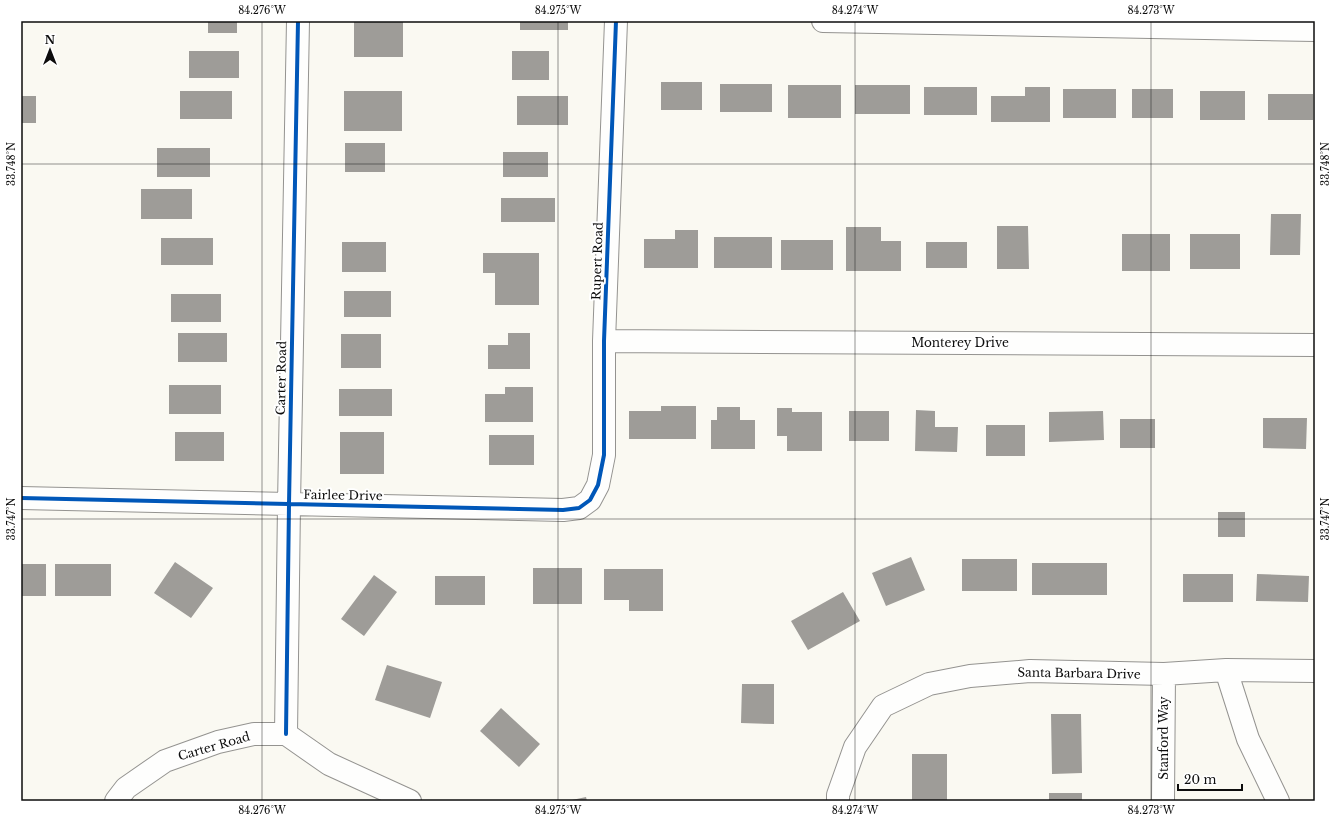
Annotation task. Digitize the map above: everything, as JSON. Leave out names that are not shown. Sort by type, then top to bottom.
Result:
[{"type":"street","name":"Carter Road","points":[[116,801],[126,788],[165,761],[218,742],[254,734],[286,734],[288,504],[298,21]]},
{"type":"street","name":"Rupert Road","points":[[590,500],[598,485],[604,455],[604,341],[616,21]]},
{"type":"street","points":[[823,21],[1315,30]]},
{"type":"street","name":"Monterey Drive","points":[[604,341],[1315,345]]},
{"type":"street","name":"Fairlee Drive","points":[[21,498],[563,510],[579,508],[590,500]]},
{"type":"street","points":[[1226,670],[1248,740],[1278,801]]},
{"type":"street","name":"Santa Barbara Drive","points":[[838,801],[838,794],[855,747],[883,706],[929,684],[970,676],[1030,671],[1164,674],[1226,670],[1315,671]]},
{"type":"street","name":"Stanford Way","points":[[1163,801],[1164,674]]},
{"type":"street","points":[[286,734],[330,764],[410,801]]},
{"type":"building","points":[[208,21],[237,21],[237,33],[208,33]]},
{"type":"building","points":[[354,21],[403,21],[403,57],[354,57]]},
{"type":"building","points":[[520,21],[568,21],[568,30],[520,30]]},
{"type":"building","points":[[189,51],[239,51],[239,78],[189,78]]},
{"type":"building","points":[[512,51],[549,51],[549,80],[512,80]]},
{"type":"building","points":[[661,82],[702,82],[702,110],[661,110]]},
{"type":"building","points":[[720,84],[772,84],[772,112],[720,112]]},
{"type":"building","points":[[788,85],[841,85],[841,118],[788,118]]},
{"type":"building","points":[[855,85],[910,85],[910,114],[855,114]]},
{"type":"building","points":[[924,87],[977,87],[977,115],[924,115]]},
{"type":"building","points":[[1025,87],[1050,87],[1050,122],[991,122],[991,96],[1025,96]]},
{"type":"building","points":[[1063,89],[1116,89],[1116,118],[1063,118]]},
{"type":"building","points":[[1132,89],[1173,89],[1173,118],[1132,118]]},
{"type":"building","points":[[180,91],[232,91],[232,119],[180,119]]},
{"type":"building","points":[[344,91],[402,91],[402,131],[344,131]]},
{"type":"building","points":[[1200,91],[1245,91],[1245,120],[1200,120]]},
{"type":"building","points":[[1268,94],[1313,94],[1313,120],[1268,120]]},
{"type":"building","points":[[21,96],[36,96],[36,123],[21,123]]},
{"type":"building","points":[[517,96],[568,96],[568,125],[517,125]]},
{"type":"building","points":[[345,143],[385,143],[385,172],[345,172]]},
{"type":"building","points":[[157,148],[210,148],[210,177],[157,177]]},
{"type":"building","points":[[503,152],[548,152],[548,177],[503,177]]},
{"type":"building","points":[[141,189],[192,189],[192,219],[141,219]]},
{"type":"building","points":[[501,198],[555,198],[555,222],[501,222]]},
{"type":"building","points":[[1271,214],[1301,214],[1300,255],[1270,255]]},
{"type":"building","points":[[997,226],[1028,226],[1029,269],[997,269]]},
{"type":"building","points":[[846,227],[881,227],[881,241],[901,241],[901,271],[846,271]]},
{"type":"building","points":[[675,230],[698,230],[698,268],[644,268],[644,239],[675,239]]},
{"type":"building","points":[[1122,234],[1170,234],[1170,271],[1122,271]]},
{"type":"building","points":[[1190,234],[1240,234],[1240,269],[1190,269]]},
{"type":"building","points":[[714,237],[772,237],[772,268],[714,268]]},
{"type":"building","points":[[161,238],[213,238],[213,265],[161,265]]},
{"type":"building","points":[[781,240],[833,240],[833,270],[781,270]]},
{"type":"building","points":[[342,242],[386,242],[386,272],[342,272]]},
{"type":"building","points":[[926,242],[967,242],[967,268],[926,268]]},
{"type":"building","points":[[483,253],[539,253],[539,305],[495,305],[495,273],[483,273]]},
{"type":"building","points":[[344,291],[391,291],[391,317],[344,317]]},
{"type":"building","points":[[171,294],[221,294],[221,322],[171,322]]},
{"type":"building","points":[[178,333],[227,333],[227,362],[178,362]]},
{"type":"building","points":[[508,333],[530,333],[530,369],[488,369],[488,345],[508,345]]},
{"type":"building","points":[[341,334],[381,334],[381,368],[341,368]]},
{"type":"building","points":[[169,385],[221,385],[221,414],[169,414]]},
{"type":"building","points":[[505,387],[533,387],[533,422],[485,422],[485,394],[505,394]]},
{"type":"building","points":[[339,389],[392,389],[392,416],[339,416]]},
{"type":"building","points":[[661,406],[696,406],[696,439],[629,439],[629,411],[661,411]]},
{"type":"building","points":[[717,407],[740,407],[740,420],[755,420],[755,449],[711,449],[711,420],[717,420]]},
{"type":"building","points":[[777,408],[792,408],[792,412],[822,412],[822,451],[787,451],[787,436],[777,436]]},
{"type":"building","points":[[916,410],[935,411],[935,427],[958,427],[957,452],[915,451]]},
{"type":"building","points":[[849,411],[889,411],[889,441],[849,441]]},
{"type":"building","points":[[1103,411],[1104,440],[1049,442],[1049,412]]},
{"type":"building","points":[[1263,418],[1307,418],[1306,449],[1263,448]]},
{"type":"building","points":[[1120,419],[1155,419],[1155,448],[1120,448]]},
{"type":"building","points":[[986,425],[1025,425],[1025,456],[986,456]]},
{"type":"building","points":[[175,432],[224,432],[224,461],[175,461]]},
{"type":"building","points":[[340,432],[384,432],[384,474],[340,474]]},
{"type":"building","points":[[489,435],[534,435],[534,465],[489,465]]},
{"type":"building","points":[[1218,512],[1245,512],[1245,537],[1218,537]]},
{"type":"building","points":[[911,557],[925,590],[886,606],[872,573]]},
{"type":"building","points":[[962,559],[1017,559],[1017,591],[962,591]]},
{"type":"building","points":[[175,562],[213,588],[191,618],[154,593]]},
{"type":"building","points":[[1032,563],[1107,563],[1107,595],[1032,595]]},
{"type":"building","points":[[21,564],[46,564],[46,596],[21,596]]},
{"type":"building","points":[[55,564],[111,564],[111,596],[55,596]]},
{"type":"building","points":[[533,568],[582,568],[582,604],[533,604]]},
{"type":"building","points":[[604,569],[663,569],[663,611],[629,611],[629,600],[604,600]]},
{"type":"building","points":[[1183,574],[1233,574],[1233,602],[1183,602]]},
{"type":"building","points":[[1257,574],[1309,576],[1308,602],[1256,601]]},
{"type":"building","points":[[374,575],[397,592],[364,636],[341,619]]},
{"type":"building","points":[[435,576],[485,576],[485,605],[435,605]]},
{"type":"building","points":[[843,592],[860,621],[808,650],[791,621]]},
{"type":"building","points":[[387,665],[442,682],[430,718],[375,700]]},
{"type":"building","points":[[742,684],[774,684],[774,724],[741,723]]},
{"type":"building","points":[[501,708],[540,744],[519,767],[480,731]]},
{"type":"building","points":[[1051,714],[1081,714],[1082,773],[1052,774]]},
{"type":"building","points":[[912,754],[947,754],[947,800],[912,800]]},
{"type":"building","points":[[1049,793],[1082,793],[1082,801],[1049,801]]},
{"type":"building","points":[[586,797],[587,801],[572,801],[572,800]]},
{"type":"cycle path","points":[[286,734],[298,21]]},
{"type":"cycle path","points":[[21,498],[563,510],[579,508],[590,500],[598,485],[604,455],[604,341],[616,21]]}]
